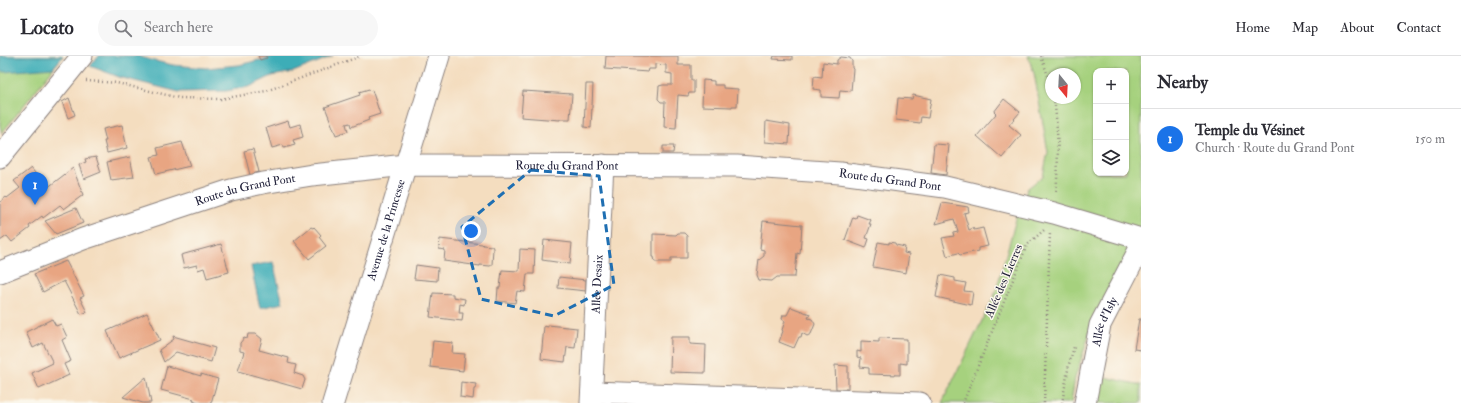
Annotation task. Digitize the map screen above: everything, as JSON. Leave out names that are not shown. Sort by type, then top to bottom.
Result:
[{"type":"street","points":[[0,157],[82,56]]},
{"type":"street","name":"Avenue de la Princesse","points":[[333,403],[439,56]]},
{"type":"street","name":"Route du Grand Pont","points":[[0,272],[83,239],[231,190],[263,182],[406,165],[737,166],[840,172],[945,187],[1052,219],[1141,240]]},
{"type":"street","name":"Allée Desaix","points":[[592,397],[603,165]]},
{"type":"street","name":"Allée d'Isly","points":[[1085,403],[1100,325],[1141,246]]},
{"type":"street","points":[[592,397],[920,403]]},
{"type":"path","points":[[84,81],[117,83],[179,98],[221,99],[266,92],[362,56]]},
{"type":"path","points":[[1041,56],[1045,68]]},
{"type":"path","points":[[1044,403],[1052,219],[1058,167],[1055,104]]},
{"type":"path","name":"Allée des Lierres","points":[[963,403],[1027,245],[1052,219]]},
{"type":"highlighted area","points":[[531,170],[599,176],[614,285],[554,316],[481,299],[462,227]]},
{"type":"green space","points":[[0,56],[63,56],[2,133],[0,126]]},
{"type":"green space","points":[[1028,56],[1141,56],[1141,232],[1093,323],[1075,378],[1071,403],[942,403],[995,294],[1020,205],[1028,188],[1043,176],[1048,152],[1034,73]]},
{"type":"green space","points":[[1100,376],[1141,385],[1141,403],[1096,403]]},
{"type":"water","points":[[0,56],[63,56],[53,68],[3,72],[0,71]]},
{"type":"water","points":[[99,56],[137,56],[173,65],[206,68],[239,65],[275,56],[333,56],[293,72],[272,76],[249,87],[226,91],[179,92],[119,77],[90,66]]},
{"type":"water","points":[[273,262],[283,303],[260,308],[251,266]]},
{"type":"building","points":[[258,56],[266,56],[267,58],[260,60]]},
{"type":"building","points":[[606,56],[678,56],[678,65],[691,65],[691,80],[694,80],[694,93],[689,93],[688,96],[678,95],[676,128],[664,127],[665,102],[661,102],[658,99],[659,86],[672,85],[672,74],[666,73],[666,65],[655,64],[655,69],[649,69],[648,72],[605,69]]},
{"type":"building","points":[[774,56],[792,56],[792,60],[773,59]]},
{"type":"building","points":[[841,57],[850,58],[852,61],[853,69],[851,91],[840,90],[839,98],[821,97],[821,90],[813,89],[814,76],[822,77],[823,62],[837,64],[837,60]]},
{"type":"building","points":[[703,80],[714,81],[714,85],[723,85],[723,88],[738,89],[737,106],[702,106]]},
{"type":"building","points":[[586,84],[593,84],[591,128],[584,127]]},
{"type":"building","points":[[369,89],[370,91],[372,90],[380,114],[368,118],[369,120],[351,127],[350,123],[346,124],[348,131],[336,135],[325,107],[360,95],[359,92]]},
{"type":"building","points":[[523,91],[572,94],[570,119],[560,120],[521,117]]},
{"type":"building","points":[[913,95],[931,99],[928,118],[921,117],[920,123],[896,120],[898,98],[912,99]]},
{"type":"building","points":[[69,98],[75,115],[68,118],[62,102]]},
{"type":"building","points":[[1004,99],[1020,112],[1009,125],[1021,135],[1002,158],[977,136],[996,114],[994,112]]},
{"type":"building","points":[[288,121],[290,127],[300,124],[303,137],[293,140],[295,145],[284,148],[283,145],[272,148],[266,128]]},
{"type":"building","points":[[766,121],[790,125],[789,144],[765,142]]},
{"type":"building","points":[[122,125],[127,148],[107,153],[103,129]]},
{"type":"building","points":[[182,142],[190,166],[156,174],[151,157],[159,155],[157,148]]},
{"type":"building","points":[[934,144],[949,145],[946,175],[931,173]]},
{"type":"building","points":[[663,146],[674,146],[673,153],[663,153]]},
{"type":"building","points":[[253,149],[259,172],[250,175],[244,151]]},
{"type":"building","points":[[96,157],[101,172],[84,179],[79,165],[86,162],[85,159]]},
{"type":"building","points":[[130,157],[134,177],[111,180],[107,162]]},
{"type":"building","points":[[31,168],[47,188],[73,168],[83,195],[64,209],[60,205],[43,218],[42,216],[29,226],[30,228],[12,242],[7,236],[0,241],[0,202],[20,188],[14,181]]},
{"type":"building","points":[[942,203],[968,207],[969,212],[964,213],[969,230],[973,228],[974,230],[983,228],[988,246],[978,248],[978,251],[960,255],[958,253],[947,256],[942,238],[954,236],[953,233],[958,232],[954,219],[936,224]]},
{"type":"building","points":[[76,208],[83,223],[56,234],[45,221]]},
{"type":"building","points":[[857,215],[871,220],[866,238],[869,239],[866,248],[845,240],[853,217],[856,218]]},
{"type":"building","points":[[763,221],[802,225],[800,254],[797,253],[795,277],[777,277],[772,281],[759,280],[757,275],[759,260],[764,256],[764,250],[760,249]]},
{"type":"building","points":[[311,227],[314,227],[321,235],[319,237],[326,246],[309,259],[294,241]]},
{"type":"building","points":[[678,233],[684,233],[687,236],[687,258],[671,258],[671,262],[655,262],[653,257],[653,234],[676,235]]},
{"type":"building","points":[[440,239],[492,246],[492,265],[480,266],[444,261],[445,250],[439,249]]},
{"type":"building","points":[[544,240],[572,243],[570,264],[542,260]]},
{"type":"building","points":[[878,242],[889,244],[889,242],[895,243],[896,245],[905,247],[904,253],[909,254],[906,273],[873,267]]},
{"type":"building","points":[[221,244],[229,272],[207,278],[204,268],[198,270],[197,265],[184,268],[181,255]]},
{"type":"building","points":[[520,249],[535,250],[534,274],[527,274],[525,292],[517,291],[515,303],[497,301],[502,270],[519,271]]},
{"type":"building","points":[[66,261],[84,296],[80,298],[87,312],[81,314],[64,281],[43,292],[34,274]]},
{"type":"building","points":[[416,265],[438,268],[437,281],[414,279]]},
{"type":"building","points":[[940,275],[955,278],[955,281],[966,283],[964,291],[973,292],[971,305],[936,297]]},
{"type":"building","points":[[559,277],[586,280],[586,291],[558,288]]},
{"type":"building","points":[[433,293],[453,294],[453,297],[465,299],[464,305],[460,304],[459,313],[463,313],[462,321],[430,317]]},
{"type":"building","points":[[791,307],[810,314],[808,318],[812,319],[815,324],[811,334],[807,336],[802,333],[794,348],[779,342],[785,321],[782,319],[783,315],[787,315]]},
{"type":"building","points":[[147,313],[160,340],[119,358],[107,331]]},
{"type":"building","points":[[52,319],[56,326],[61,324],[67,337],[62,340],[71,361],[64,364],[69,375],[39,389],[32,373],[53,363],[43,343],[33,348],[26,332]]},
{"type":"building","points":[[1139,319],[1141,319],[1141,350],[1134,349]]},
{"type":"building","points":[[548,325],[577,328],[575,348],[567,347],[565,362],[541,359],[544,326],[548,327]]},
{"type":"building","points":[[248,334],[256,334],[262,339],[259,350],[289,358],[288,363],[296,365],[294,373],[303,376],[305,380],[302,389],[238,371],[244,352],[240,351],[240,343],[244,338],[247,339]]},
{"type":"building","points":[[173,336],[215,348],[211,362],[176,352],[164,362],[159,350],[174,339]]},
{"type":"building","points":[[671,337],[690,337],[690,344],[706,345],[705,373],[670,372]]},
{"type":"building","points":[[879,338],[907,339],[907,364],[900,363],[900,375],[869,374],[869,368],[860,367],[861,358],[857,357],[857,351],[861,352],[861,341],[879,342]]},
{"type":"building","points":[[433,341],[453,343],[452,353],[465,354],[463,371],[430,367]]},
{"type":"building","points":[[835,365],[848,366],[848,389],[836,389]]},
{"type":"building","points":[[167,366],[201,376],[201,374],[218,379],[211,403],[198,403],[193,401],[194,399],[161,390]]},
{"type":"building","points":[[146,377],[151,403],[143,403],[123,397]]},
{"type":"building","points":[[461,382],[476,384],[473,399],[460,397]]},
{"type":"place","name":"Temple du Vésinet","points":[[35,205]]}]
